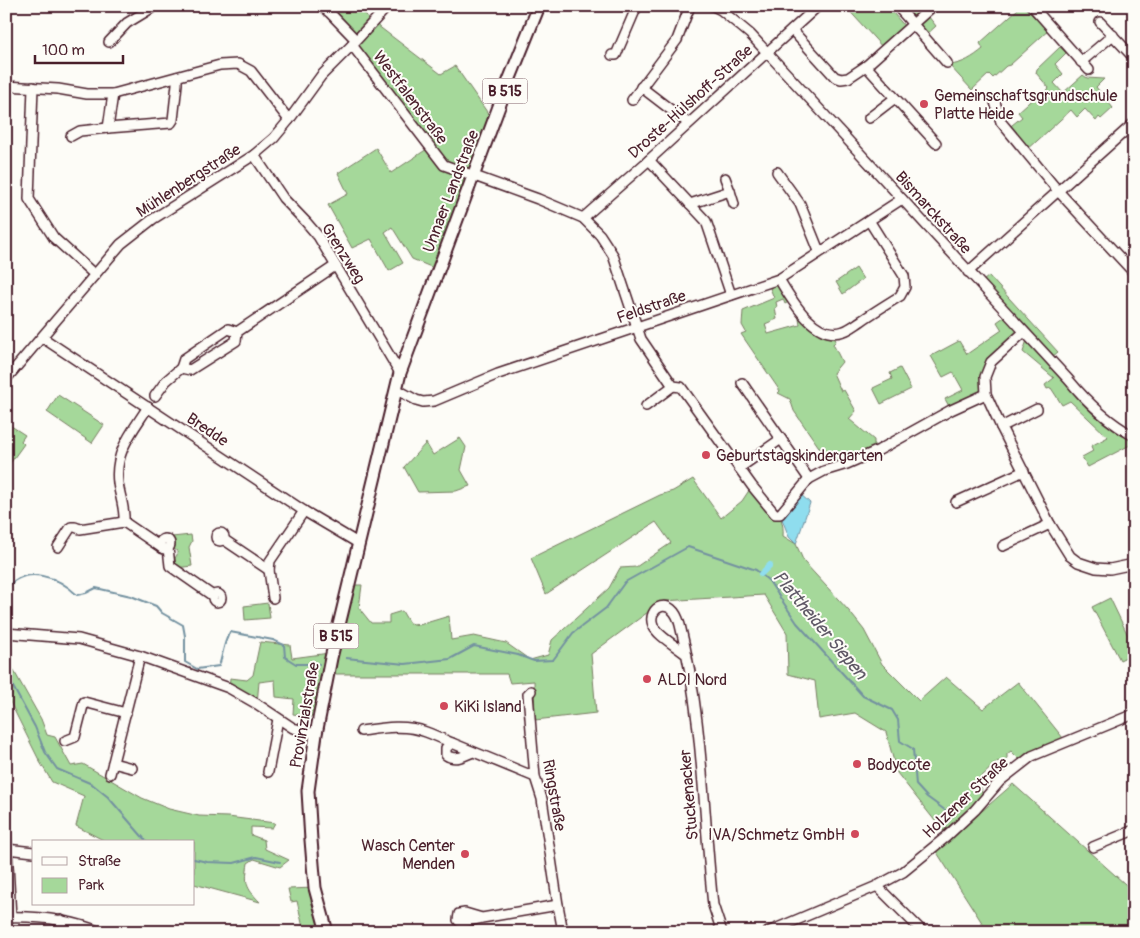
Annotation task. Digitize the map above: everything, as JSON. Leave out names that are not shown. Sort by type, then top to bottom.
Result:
[{"type":"main road","name":"Unnaer Landstraße","points":[[396,389],[400,373],[504,93],[539,6]]},
{"type":"main road","name":"Provinzialstraße","points":[[327,932],[315,888],[310,840],[308,791],[316,734],[331,658],[396,389]]},
{"type":"street","points":[[108,42],[127,23],[155,6]]},
{"type":"street","name":"Westfalenstraße","points":[[321,6],[330,13],[354,43],[444,165],[538,199],[582,218]]},
{"type":"street","name":"Mühlenbergstraße","points":[[6,379],[43,338],[121,244],[176,204],[254,155],[274,138],[321,76],[388,6]]},
{"type":"street","points":[[612,55],[616,55],[637,6]]},
{"type":"street","points":[[632,100],[677,40],[690,6]]},
{"type":"street","name":"Bismarckstraße","points":[[713,6],[744,28],[767,52],[1068,379],[1086,402],[1115,426],[1134,436]]},
{"type":"street","name":"Droste-Hülshoff-Straße","points":[[582,218],[650,160],[688,123],[818,6]]},
{"type":"street","points":[[898,6],[947,63]]},
{"type":"street","points":[[792,30],[835,77],[841,79],[848,78],[866,66],[933,6]]},
{"type":"street","points":[[1032,6],[1088,70]]},
{"type":"street","points":[[1100,22],[1134,58]]},
{"type":"street","points":[[1081,62],[1113,35]]},
{"type":"street","points":[[6,86],[33,87],[87,94],[113,94],[220,65],[238,64],[251,71],[289,120]]},
{"type":"street","points":[[866,66],[936,143]]},
{"type":"street","points":[[71,136],[80,131],[171,123],[173,120],[177,77]]},
{"type":"street","points":[[33,87],[29,199],[54,238],[94,275]]},
{"type":"street","points":[[641,87],[688,123]]},
{"type":"street","points":[[108,128],[113,94]]},
{"type":"street","points":[[869,118],[895,98]]},
{"type":"street","points":[[995,102],[1001,122],[1059,192],[1134,272]]},
{"type":"street","points":[[968,272],[1134,123]]},
{"type":"street","name":"Grenzweg","points":[[254,155],[283,198],[318,236],[400,373]]},
{"type":"street","points":[[650,160],[706,221],[731,295]]},
{"type":"street","points":[[777,172],[800,204],[819,252]]},
{"type":"street","points":[[726,178],[734,204]]},
{"type":"street","points":[[690,204],[730,191]]},
{"type":"street","name":"Feldstraße","points":[[396,389],[416,400],[423,402],[434,401],[498,374],[779,279],[819,252],[870,222],[902,199]]},
{"type":"street","points":[[582,218],[600,235],[613,255],[641,339],[673,386]]},
{"type":"street","points":[[779,279],[807,319],[817,327],[832,332],[844,332],[900,296],[905,287],[904,276],[870,222]]},
{"type":"street","points":[[236,332],[336,266]]},
{"type":"street","points":[[155,396],[166,381],[181,368],[184,359],[228,329],[236,332]]},
{"type":"street","points":[[181,368],[190,370],[236,341],[236,332]]},
{"type":"street","points":[[1024,332],[991,362],[985,377],[986,394],[1001,427],[1050,524],[1070,556],[1078,562],[1096,568],[1106,569],[1134,564]]},
{"type":"street","name":"Bredde","points":[[43,338],[304,511],[358,543]]},
{"type":"street","points":[[742,383],[810,479]]},
{"type":"street","points":[[646,406],[673,386],[681,387],[739,468],[775,514],[780,514],[810,479],[824,471],[847,464],[879,450],[951,410],[986,394]]},
{"type":"street","points":[[124,522],[125,510],[118,483],[118,462],[121,451],[148,408]]},
{"type":"street","points":[[1001,427],[1037,409]]},
{"type":"street","points":[[739,468],[781,439]]},
{"type":"street","points":[[956,502],[1024,471]]},
{"type":"street","points":[[273,598],[269,570],[272,557],[304,511]]},
{"type":"street","points":[[58,547],[71,527],[80,529],[124,522],[165,548],[170,566],[214,596]]},
{"type":"street","points":[[1003,546],[1050,524]]},
{"type":"street","points":[[224,539],[269,570]]},
{"type":"street","name":"Stuckenacker","points":[[686,655],[654,628],[651,621],[653,612],[661,606],[674,610],[680,623],[686,655],[690,663],[713,904],[722,932]]},
{"type":"street","points":[[6,633],[79,639],[140,656],[228,688],[257,704],[293,728],[316,734]]},
{"type":"street","points":[[110,774],[140,656]]},
{"type":"street","name":"Ringstraße","points":[[530,691],[528,694],[535,777],[542,799],[563,932]]},
{"type":"street","points":[[66,741],[78,739],[84,702],[126,713]]},
{"type":"street","name":"Holzener Straße","points":[[768,932],[877,886],[903,872],[946,837],[975,810],[1000,781],[1032,756],[1134,714]]},
{"type":"street","points":[[268,772],[278,719]]},
{"type":"street","points":[[361,731],[397,727],[425,731],[535,777]]},
{"type":"street","points":[[452,743],[446,748],[446,755],[451,758],[460,758],[473,752]]},
{"type":"street","points":[[113,762],[132,768]]},
{"type":"street","points":[[1093,847],[1134,830]]},
{"type":"street","points":[[6,831],[8,917],[61,920],[83,925],[100,932]]},
{"type":"street","points":[[7,850],[32,851]]},
{"type":"street","points":[[877,886],[922,932]]},
{"type":"street","points":[[482,918],[558,905]]},
{"type":"street","points":[[61,920],[61,932]]},
{"type":"green space","points":[[327,6],[360,6],[368,19],[355,33]]},
{"type":"green space","points":[[845,6],[887,6],[907,29],[884,49]]},
{"type":"green space","points":[[903,6],[920,6],[936,26],[924,37],[900,9]]},
{"type":"green space","points":[[1016,6],[1023,6],[1035,18],[1039,15],[1051,28],[1010,65],[1006,66],[993,78],[989,74],[972,90],[949,65],[967,60],[983,49],[980,43],[1018,9]]},
{"type":"green space","points":[[373,22],[441,74],[455,66],[494,122],[438,270],[412,259],[392,227],[385,232],[403,263],[389,271],[371,239],[352,248],[328,205],[348,194],[338,173],[376,148],[391,173],[430,147],[352,45]]},
{"type":"green space","points":[[1060,47],[1066,53],[1055,64],[1063,74],[1054,83],[1063,93],[1083,75],[1087,78],[1104,79],[1096,87],[1113,108],[1096,121],[1085,109],[1077,117],[1071,110],[1026,151],[1007,129],[1022,117],[1018,112],[1038,94],[1041,97],[1049,88],[1036,73],[1037,69]]},
{"type":"green space","points":[[856,268],[863,279],[843,294],[836,282]]},
{"type":"green space","points":[[989,276],[1058,352],[1052,357],[983,281]]},
{"type":"green space","points":[[779,279],[792,300],[785,304],[783,299],[776,302],[777,319],[765,324],[768,334],[800,325],[798,313],[832,332],[836,341],[833,344],[842,362],[833,373],[841,391],[844,390],[856,411],[849,419],[874,440],[874,450],[832,466],[794,411],[790,399],[778,393],[780,391],[741,334],[746,332],[742,325],[743,311],[774,298],[768,283]]},
{"type":"green space","points":[[1008,314],[1024,332],[991,362],[986,394],[951,410],[945,399],[963,390],[953,372],[943,377],[931,356],[959,341],[967,354],[1002,330],[997,322]]},
{"type":"green space","points":[[1028,337],[1086,402],[1134,437],[1134,443],[1088,467],[1082,457],[1093,451],[1091,446],[1108,437],[1070,401],[1062,405],[1051,388],[1047,389],[1045,385],[1054,378],[1023,352]]},
{"type":"green space","points":[[900,368],[911,389],[881,404],[873,388],[892,379],[890,373]]},
{"type":"green space","points":[[58,395],[104,425],[92,443],[47,412]]},
{"type":"green space","points":[[8,424],[25,435],[21,441],[24,444],[6,469],[6,429]]},
{"type":"green space","points":[[460,438],[466,447],[461,470],[470,486],[456,491],[418,492],[404,467],[426,443],[433,455]]},
{"type":"green space","points":[[693,479],[721,518],[742,501],[752,486],[769,502],[781,520],[783,536],[796,544],[804,562],[864,630],[882,664],[919,701],[946,677],[983,709],[1018,682],[1063,738],[1020,760],[1011,751],[1007,754],[1007,759],[1001,764],[998,761],[980,778],[982,794],[969,809],[943,831],[897,773],[886,732],[855,713],[819,719],[815,681],[788,674],[787,633],[764,595],[663,601],[591,654],[596,713],[535,720],[534,681],[510,683],[507,674],[333,674],[324,672],[311,717],[293,714],[294,699],[276,697],[275,680],[259,682],[257,704],[229,688],[230,678],[247,680],[253,675],[260,642],[290,645],[292,658],[337,652],[354,585],[362,585],[359,608],[371,623],[389,623],[389,615],[402,611],[409,623],[419,625],[449,616],[451,640],[474,636],[506,643],[530,660],[548,655],[552,640],[609,588],[620,568],[636,567],[671,543],[656,522],[546,594],[531,558],[660,495],[673,491]]},
{"type":"green space","points":[[191,535],[192,541],[189,547],[192,566],[176,568],[175,558],[177,551],[174,549],[172,537]]},
{"type":"green space","points":[[1110,598],[1134,648],[1134,653],[1120,660],[1092,607]]},
{"type":"green space","points":[[268,603],[270,618],[245,620],[244,606]]},
{"type":"green space","points":[[6,657],[41,719],[47,735],[55,737],[71,766],[83,764],[142,798],[169,809],[199,816],[228,817],[275,823],[272,828],[251,827],[251,835],[264,840],[265,849],[289,860],[280,867],[254,859],[248,863],[247,884],[260,902],[195,884],[195,840],[103,840],[76,826],[84,796],[52,782],[6,694]]},
{"type":"green space","points":[[1013,784],[1134,892],[1134,932],[988,932],[936,851]]},
{"type":"green space","points":[[315,888],[327,932],[304,932],[297,901],[291,902],[288,889]]},
{"type":"water","points":[[798,492],[810,503],[796,544],[789,537],[780,514]]},
{"type":"waterway","name":"Plattheider Siepen","points":[[346,658],[405,664],[450,659],[474,646],[518,655],[534,661],[553,660],[573,633],[606,608],[625,582],[688,547],[756,570],[769,581],[797,623],[863,696],[892,710],[898,720],[900,741],[913,749],[916,785],[927,797],[953,816]]},
{"type":"waterway","points":[[761,574],[770,565]]},
{"type":"waterway","name":"Plattheider Siepen","points":[[6,589],[14,581],[23,577],[32,575],[42,576],[61,583],[77,595],[96,588],[131,596],[156,606],[162,613],[183,625],[185,662],[197,669],[219,666],[224,645],[230,632],[273,640],[284,645],[285,657],[296,664],[319,664]]},
{"type":"waterway","points":[[6,674],[35,727],[45,752],[57,769],[92,784],[108,797],[145,840]]},
{"type":"waterway","points":[[195,859],[207,862],[234,863],[256,857],[280,862]]},
{"type":"place","name":"Gemeinschaftsgrundschule Platte Heide","points":[[924,104]]},
{"type":"place","name":"Geburtstagskindergarten","points":[[706,455]]},
{"type":"place","name":"ALDI Nord","points":[[647,679]]},
{"type":"place","name":"KiKi Island","points":[[444,706]]},
{"type":"place","name":"Bodycote","points":[[857,764]]},
{"type":"place","name":"IVA/Schmetz GmbH","points":[[855,834]]},
{"type":"place","name":"Wasch Center Menden","points":[[465,854]]}]
